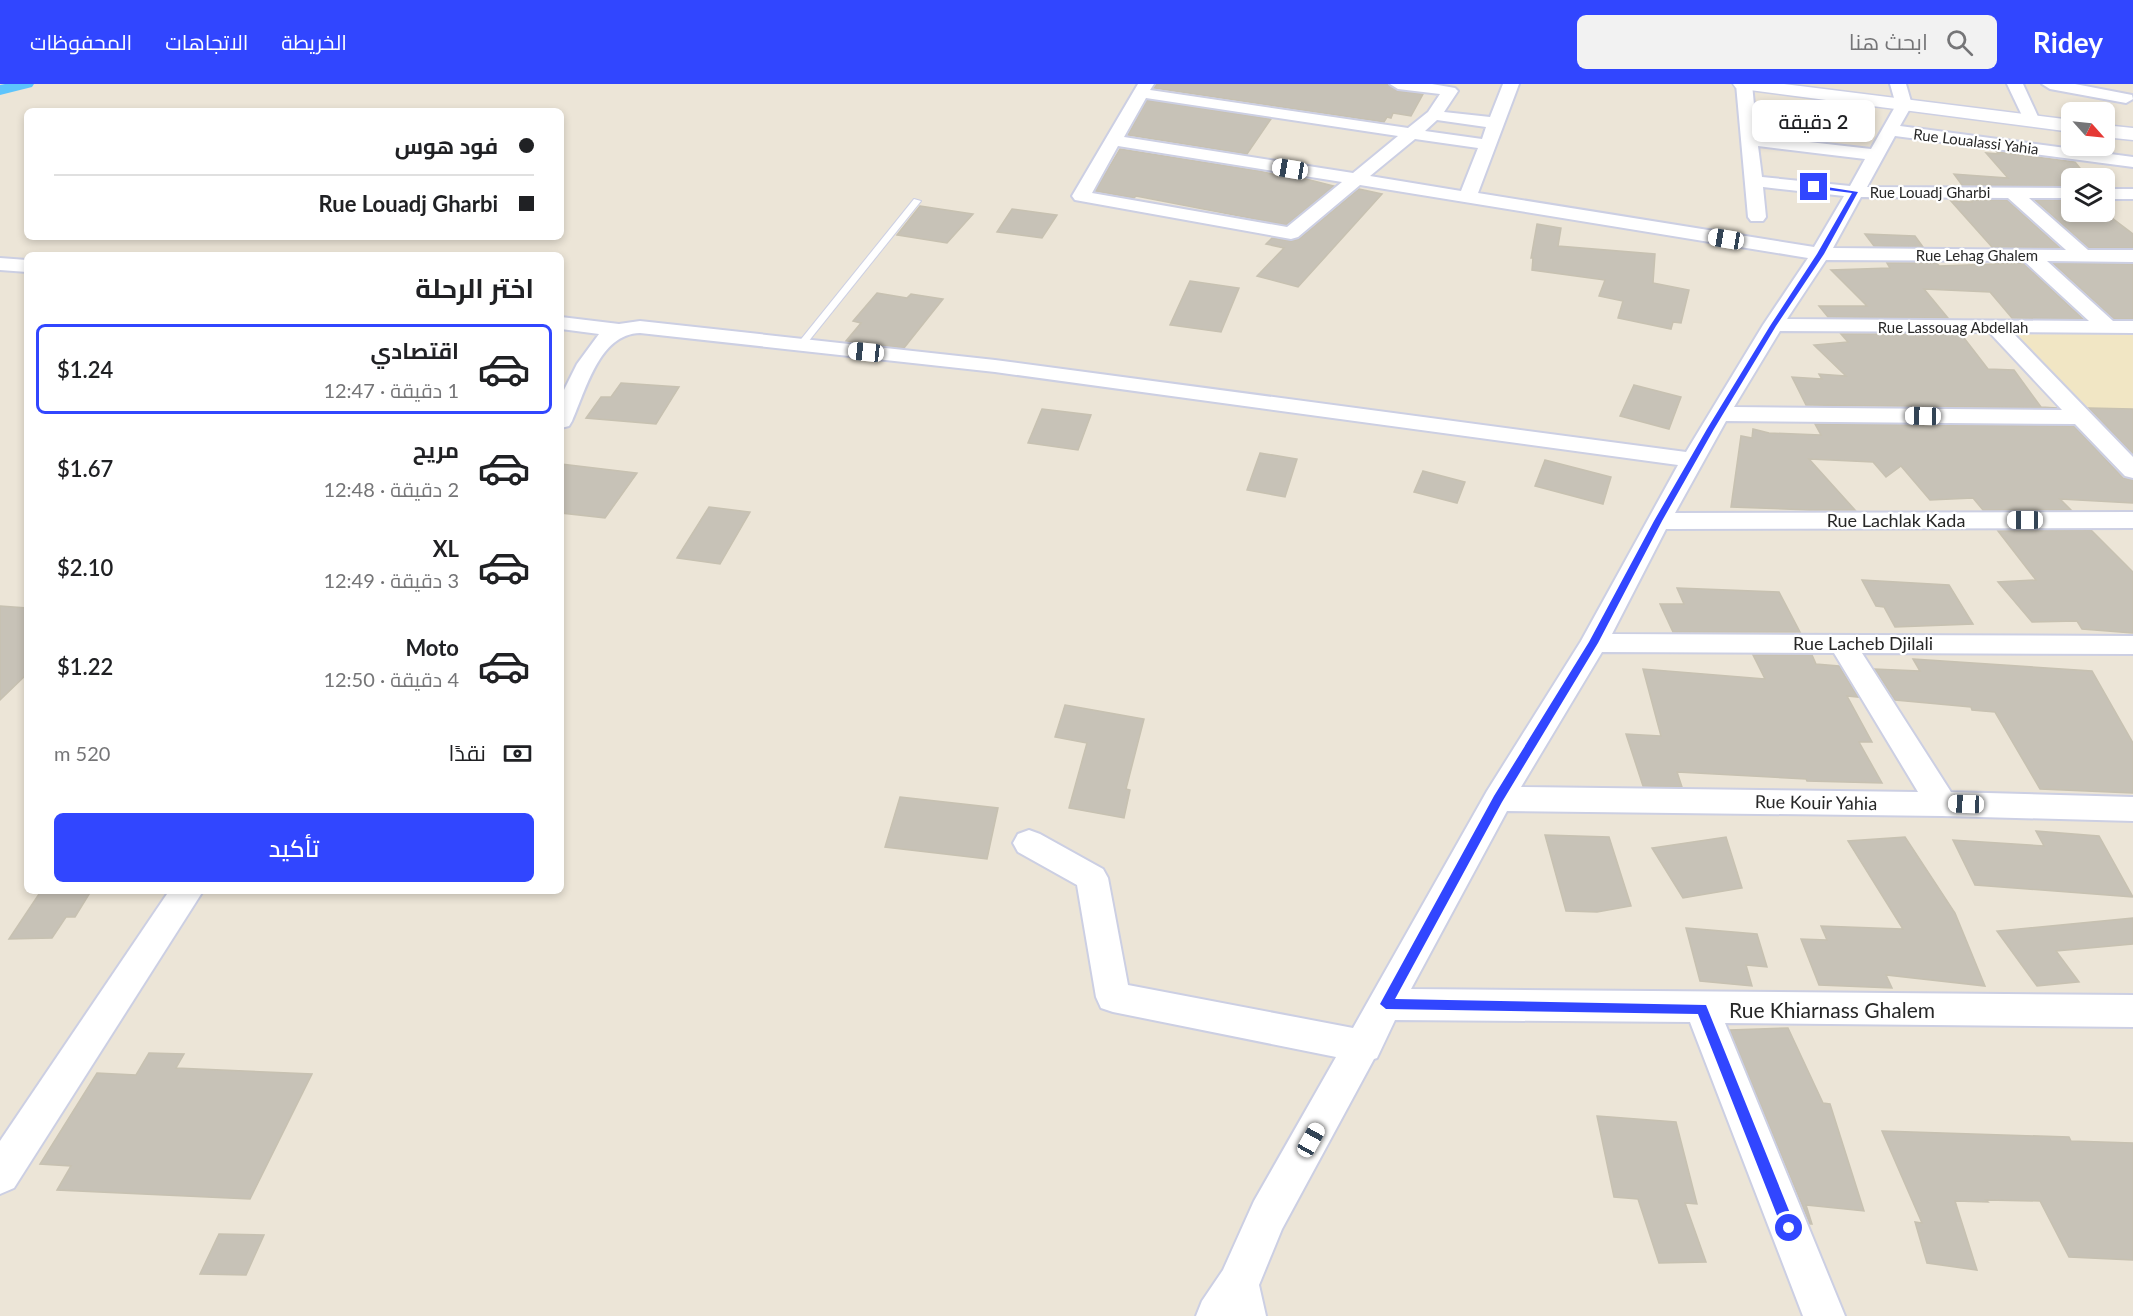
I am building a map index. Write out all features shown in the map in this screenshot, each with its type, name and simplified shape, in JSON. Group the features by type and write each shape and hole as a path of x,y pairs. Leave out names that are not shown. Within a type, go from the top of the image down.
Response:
{"main road":[{"path":"1743,84 1901,94 2032,121 2061,125"},
{"path":"2115,132 2133,134"}],"street":[{"path":"1398,84 1450,91 1434,116 1412,133 1291,233 1081,196 1144,88 1412,133 1488,145"},
{"path":"1467,198 1511,84"},
{"path":"1743,84 1757,217"},
{"path":"2015,84 2032,121"},
{"path":"2050,84 2131,92"},
{"path":"1233,1306 1268,1215 1364,1046 1498,799 1594,643 1658,521 1719,414 1820,254 1876,155 1890,130 1901,94"},
{"path":"1434,116 1496,123"},
{"name":"Rue Loualassi Yahia","path":"1890,130 2133,162"},
{"name":"Rue Lehag Ghalem","path":"1113,140 1820,254 2133,256"},
{"path":"1749,140 1876,155"},
{"name":"Rue Louadj Gharbi","path":"1753,181 1855,192 2061,193"},
{"path":"2013,193 2084,256"},
{"path":"2115,194 2133,194"},
{"path":"2030,256 2108,327"},
{"path":"0,264 24,266"},
{"path":"564,323 618,330"},
{"name":"Rue Lassouag Abdellah","path":"1773,326 2133,327"},
{"path":"564,415 598,347 618,330 629,327 1007,368 1693,460"},
{"path":"1996,328 2133,471"},
{"path":"1719,414 2082,417"},
{"name":"Rue Lachlak Kada","path":"1658,521 2128,526"},
{"name":"Rue Lacheb Djilali","path":"1594,643 2133,645"},
{"path":"1841,643 1942,804"},
{"name":"Rue Kouir Yahia","path":"1498,799 1942,804 2133,809"},
{"path":"1029,843 1092,878 1113,997 1364,1046"},
{"path":"0,1175 185,894"},
{"name":"Rue Khiarnass Ghalem","path":"1386,1004 1702,1009 2133,1011"},
{"path":"1702,1009 1824,1316"}],"lane":[{"path":"801,345 916,201"}],"shaded area":[{"path":"2133,333 2133,457 2015,335"}],"building":[{"path":"1157,84 1388,84 1398,91 1423,94 1411,116 1393,113 1391,118 1387,117 1384,122 1154,88"},
{"path":"1147,100 1271,119 1247,154 1128,135"},
{"path":"1120,149 1284,177 1287,175 1334,186 1286,225 1136,196 1134,198 1095,191"},
{"path":"1997,152 2075,162 2080,168 2061,168 2061,186 1962,185 1954,174 2008,178 1986,153 1999,154"},
{"path":"1359,189 1382,194 1298,287 1257,276 1284,248 1266,244 1272,238 1291,241 1299,239"},
{"path":"1971,200 2007,200 2060,248 1992,247 1951,201 1972,202"},
{"path":"2035,200 2061,200 2061,222 2115,220 2133,234 2133,248 2089,248"},
{"path":"920,206 973,214 947,243 897,235"},
{"path":"1012,209 1057,215 1042,238 997,232"},
{"path":"1537,224 1561,228 1558,246 1655,254 1653,283 1689,290 1681,323 1673,322 1671,329 1618,318 1623,301 1599,296 1605,280 1532,270 1533,258 1531,258"},
{"path":"1865,234 1915,236 1923,247 1874,246"},
{"path":"1887,263 1937,263 1939,266 2023,263 2083,319 2012,318 1990,292 1924,289 1948,318 1828,317 1819,306 1867,306 1831,270 1890,268"},
{"path":"2053,263 2133,264 2133,319 2114,319"},
{"path":"1190,281 1239,288 1221,332 1170,325"},
{"path":"877,293 907,298 911,294 943,299 904,348 846,341 861,323 853,321"},
{"path":"1841,334 1961,334 1988,369 2014,370 2041,407 2057,408 1806,405 1792,377 1822,379 1819,374 1846,376 1814,345 1848,342"},
{"path":"621,383 679,387 656,424 586,418 601,397 611,397"},
{"path":"1634,385 1681,397 1669,429 1620,416"},
{"path":"2089,408 2133,409 2133,454"},
{"path":"1042,409 1091,415 1078,450 1028,443"},
{"path":"1815,424 2074,426 2123,478 2133,480 2133,503 2060,499 2071,510 1983,510 1973,498 1930,500 1901,466 1886,477 1873,462 1809,459 1855,510 1731,507 1741,436 1752,438 1753,429 1769,433 1821,435"},
{"path":"1260,453 1297,459 1285,497 1247,490"},
{"path":"1545,460 1611,477 1603,504 1535,486"},
{"path":"564,464 637,473 605,518 564,513"},
{"path":"1423,471 1465,482 1457,503 1414,492"},
{"path":"709,507 750,512 720,564 677,558"},
{"path":"2091,530 2133,572 2133,633 2082,629 2077,621 2032,622 1998,582 2036,580 1998,531"},
{"path":"1862,580 1949,585 1973,624 1895,627 1884,607 1876,606"},
{"path":"1677,588 1779,592 1800,632 1673,632 1660,604 1684,604"},
{"path":"0,606 24,608 24,677 0,700"},
{"path":"1753,655 1812,655 1816,664 1839,666 1858,697 1847,696 1872,742 1859,742 1882,783 1807,781 1806,779 1677,772 1682,787 1643,786 1626,734 1661,736 1643,669 1765,679"},
{"path":"1913,659 2092,671 2133,743 2133,793 2040,789 1995,712 1972,710 1971,707 1895,700 1875,669 1920,671"},
{"path":"1065,705 1144,719 1126,789 1130,790 1124,818 1069,808 1087,743 1055,737"},
{"path":"900,797 998,808 987,859 885,847"},
{"path":"2036,831 2099,836 2133,897 1975,885 1953,840 2044,846"},
{"path":"1545,835 1609,837 1631,906 1597,912 1566,911"},
{"path":"1726,837 1742,888 1683,898 1652,848"},
{"path":"1905,837 1955,913 1985,986 1886,975 1892,988 1819,985 1801,939 1827,940 1821,926 1903,929 1848,841"},
{"path":"39,894 89,894 75,917 66,917 52,938 9,939"},
{"path":"2133,918 2133,944 2056,951 2079,982 2037,986 1997,931"},
{"path":"1686,928 1757,934 1767,967 1746,965 1752,986 1700,981"},
{"path":"1788,1028 1823,1103 1830,1104 1864,1211 1806,1205 1812,1224 1810,1224 1730,1030"},
{"path":"149,1053 184,1054 176,1068 312,1074 250,1199 57,1190 71,1166 40,1164 97,1073 136,1075"},
{"path":"1597,1116 1676,1122 1697,1204 1685,1203 1706,1262 1659,1263 1638,1199 1614,1197"},
{"path":"1882,1131 2069,1137 2071,1141 2133,1143 2133,1260 2069,1257 2040,1201 1986,1200 1988,1202 1955,1201 1977,1270 1927,1263 1915,1222 1922,1223"},
{"path":"219,1234 264,1235 246,1275 200,1274"}],"waterway":[{"path":"0,90 26,84"}],"route":[{"path":"1789,1228 1702,1009 1386,1004 1498,799 1594,643 1658,521 1711,429 1773,326 1820,254 1855,192 1814,187"}]}
